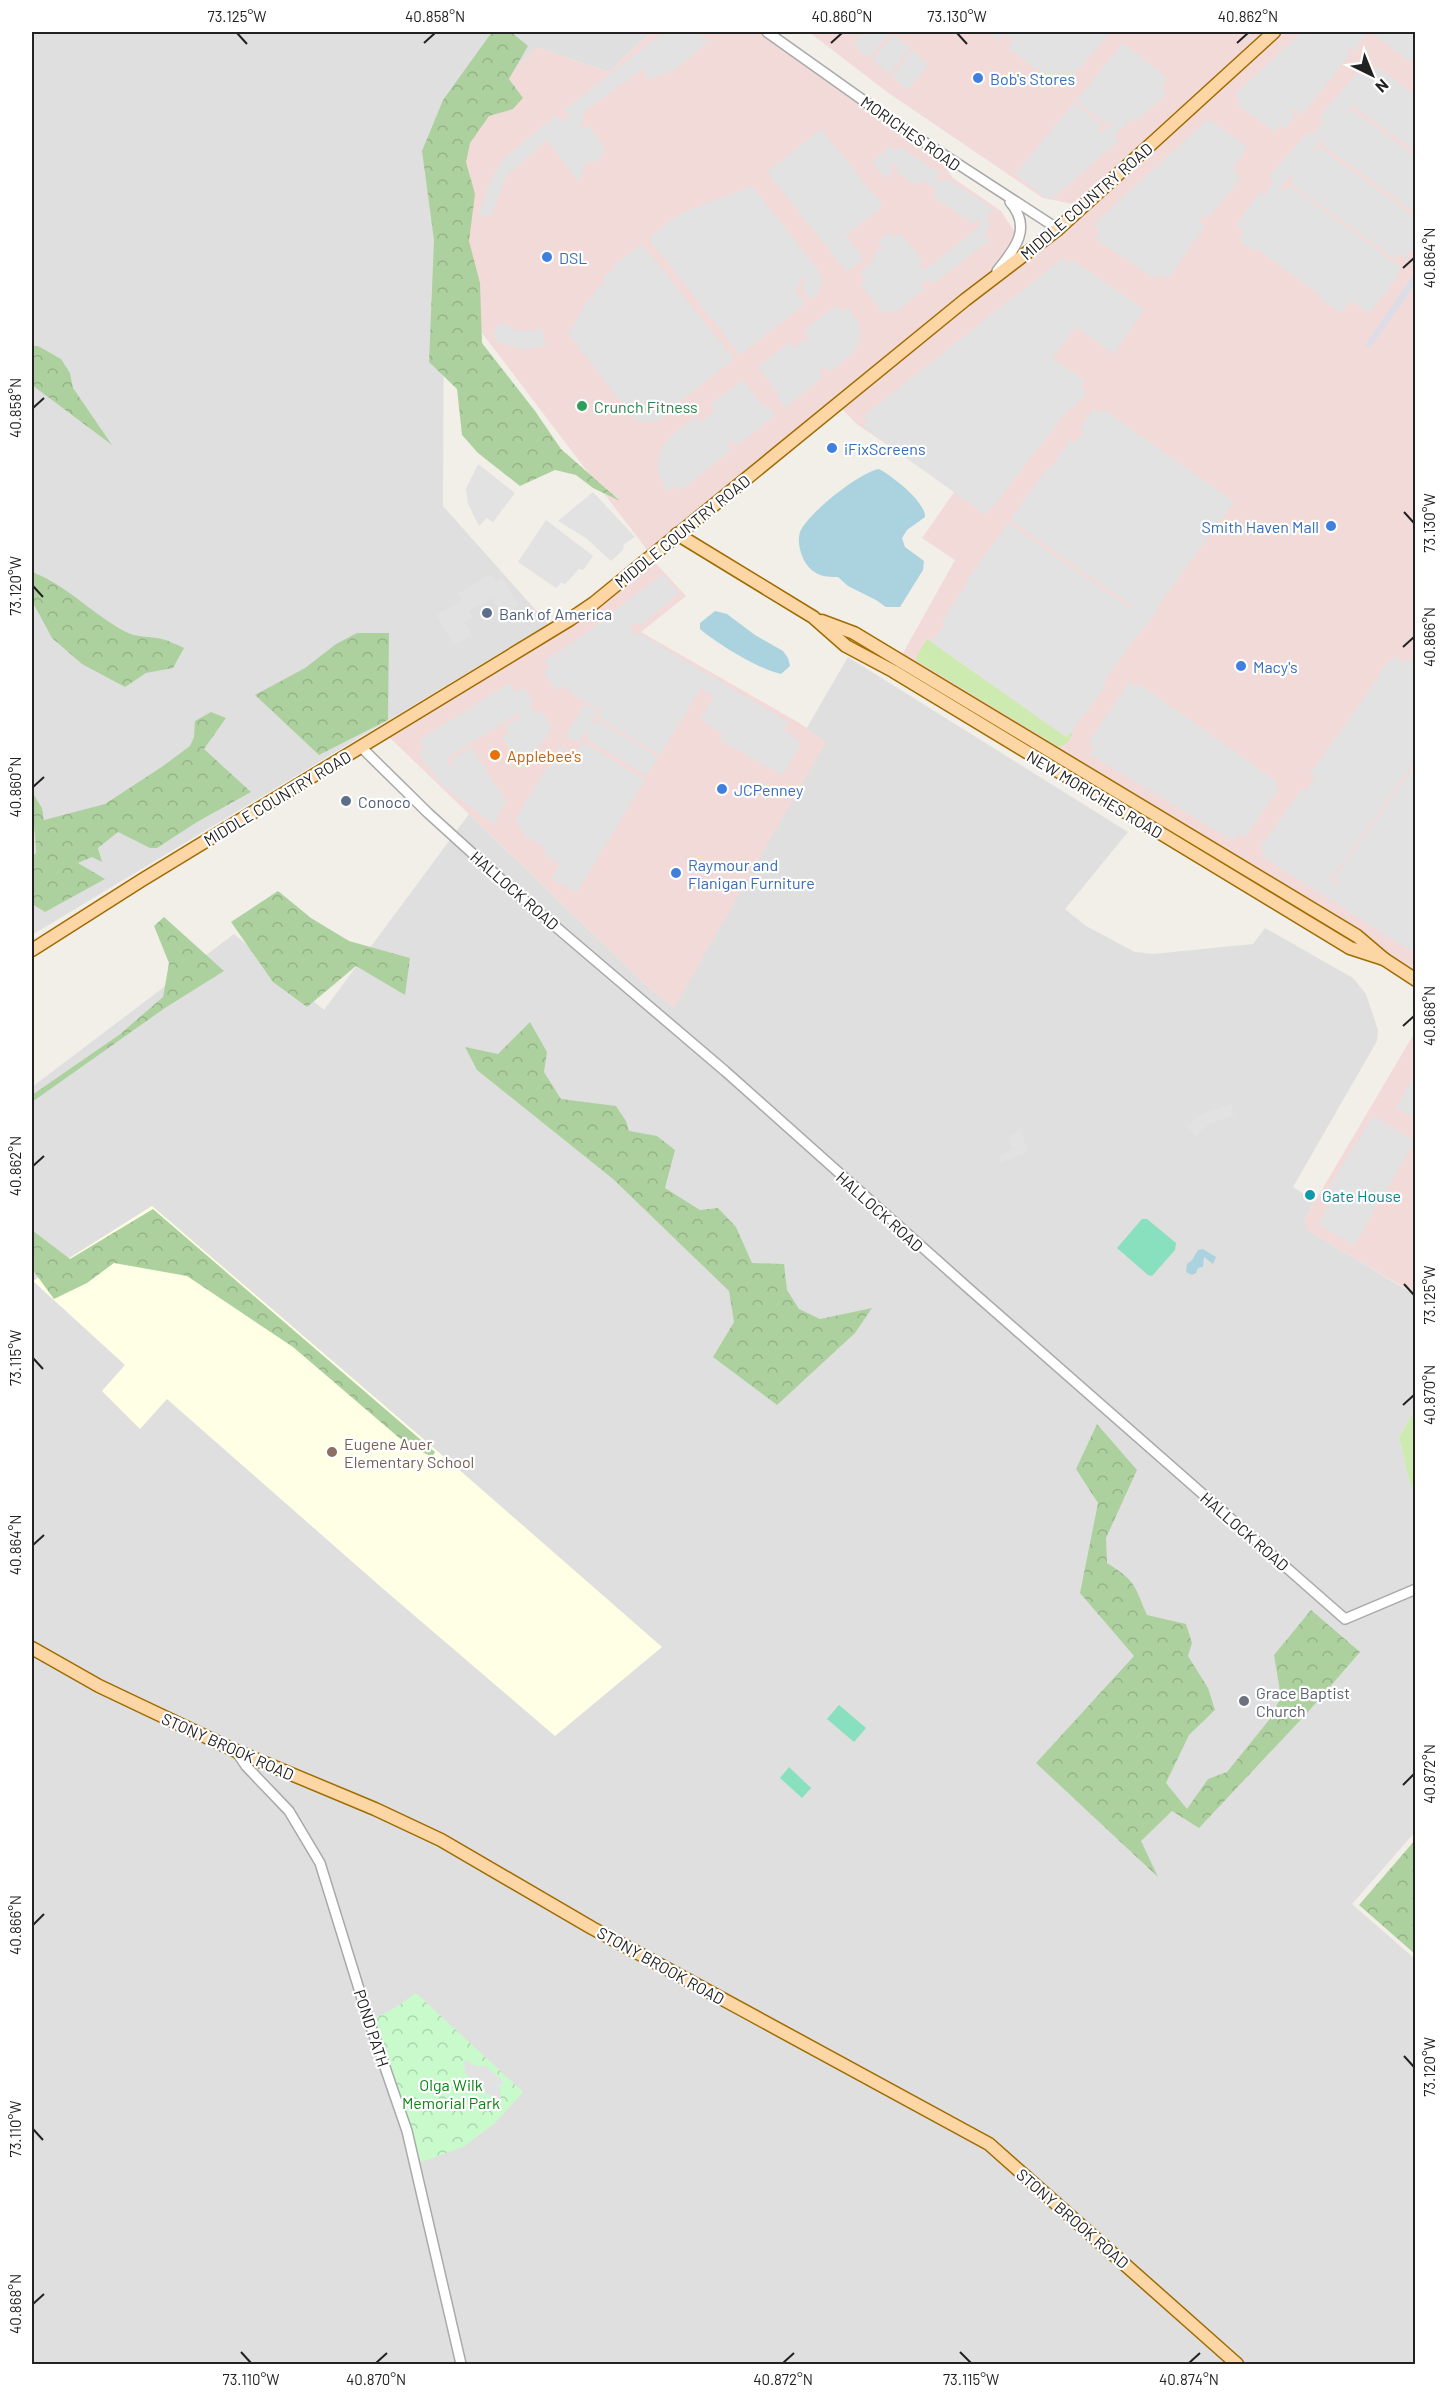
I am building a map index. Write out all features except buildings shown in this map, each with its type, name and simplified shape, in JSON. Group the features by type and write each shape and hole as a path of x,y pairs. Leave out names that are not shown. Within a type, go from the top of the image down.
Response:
{"main road":[{"name":"MIDDLE COUNTRY ROAD","path":"32,951 142,880 569,620 615,586 987,284 1058,230 1274,32"},
{"name":"NEW MORICHES ROAD","path":"677,534 813,617 854,633 973,704 1357,936 1384,959 1416,980"},
{"name":"STONY BROOK ROAD","path":"32,1648 99,1686 236,1752 375,1809 441,1840 592,1928 989,2144 1237,2364"}],"street":[{"name":"MORICHES ROAD","path":"767,32 898,125 1058,230"},
{"path":"987,284 1016,247 1020,236 1020,227 1014,207 1004,196"},
{"name":"HALLOCK ROAD","path":"362,748 428,813 506,884 724,1071 992,1310 1345,1619 1416,1589"},
{"name":"POND PATH","path":"236,1752 246,1766 289,1811 320,1863 368,2018 408,2131 461,2364"}],"shaded area":[{"path":"32,32 651,32 609,72 536,47 444,229 443,506 548,624 32,935"},
{"name":"Smith Haven Mall","path":"651,32 767,32 930,148 953,178 1001,211 1016,234 1021,257 1083,206 1043,198 887,92 809,32 1415,32 1415,982 893,671 955,560 922,538 955,491 858,425 837,404 650,557 644,546 444,283 451,146 502,81 536,47 609,72"},
{"path":"664,32 698,32 708,42 673,71 647,80 644,68 582,113 584,117 580,126 582,128 588,125 606,150 603,156 595,163 592,160 581,169 584,174 577,180 547,140 507,175 491,216 479,215 488,185 503,159 555,116 561,122 569,115 564,110"},
{"path":"864,32 890,33 869,58 853,45"},
{"path":"989,32 1110,33 1067,83 1061,79 1056,84 1008,48 1014,41 1004,34 999,40"},
{"path":"1302,32 1367,32 1354,52 1348,48 1346,50 1350,54 1302,115 1293,109 1290,111 1295,115 1285,129 1279,125 1275,132 1236,104 1240,99 1235,94"},
{"path":"1371,32 1415,32 1415,57 1410,62"},
{"path":"893,35 910,48 889,74 872,60"},
{"path":"1123,43 1167,78 1162,89 1167,94 1135,122 1131,119 1114,136 1119,141 1052,199 1044,197 1015,174 1074,103 1102,125 1098,130 1102,132 1113,122 1106,124 1076,101"},
{"path":"912,50 929,64 908,90 891,76"},
{"path":"1363,66 1369,71 1376,66 1415,95 1415,151 1354,107 1355,102 1346,114 1348,115 1352,110 1415,156 1415,213 1322,144 1325,139 1322,139 1313,151 1316,152 1320,147 1415,217 1415,245 1405,259 1398,254 1395,259 1291,184 1293,177 1291,176 1281,187 1284,191 1290,186 1401,267 1393,283 1369,313 1351,301 1341,313 1256,248 1253,251 1239,240 1244,231 1236,225 1260,192 1265,195 1273,182 1269,176 1308,132 1313,134 1323,122 1319,117"},
{"path":"1208,119 1247,147 1234,167 1240,180 1212,213 1199,221 1205,226 1168,279 1158,275 1155,279 1096,239 1099,234 1094,224"},
{"path":"821,129 883,206 846,236 864,259 847,272 767,172"},
{"path":"891,146 895,151 900,147 940,173 936,180 941,183 946,178 993,209 988,216 989,226 984,235 990,240 933,284 928,279 920,284 924,290 894,314 889,308 883,313 860,284 866,279 860,272 872,262 876,256 875,252 883,247 878,241 890,232 894,238 900,233 923,261 919,269 926,269 978,228 981,222 978,219 974,224 933,197 937,190 922,180 915,185 895,171 898,167 893,162 890,166 893,172 885,178 872,161"},
{"path":"752,186 819,271 822,282 817,294 810,300 802,287 806,280 804,277 800,280 801,284 795,289 805,304 740,355 649,239 668,222 687,211"},
{"path":"642,244 734,359 667,412 657,398 650,403 647,400 643,403 650,407 657,404 664,417 642,423 632,417 568,333 580,316 579,313 585,308 583,305 605,282 603,277 614,269 613,266"},
{"path":"1063,258 1068,264 1072,260 1144,309 1114,354 1076,327 1052,358 1084,380 1081,386 1087,392 1074,407 1069,409 986,515 863,427 867,421 863,416"},
{"path":"1415,272 1415,284 1370,348 1365,345"},
{"path":"836,305 842,311 848,308 860,325 859,344 854,352 830,372 824,367 819,371 822,378 785,408 777,392 758,367 790,342 795,348 809,337 804,330"},
{"path":"501,322 516,331 534,331 541,328 546,346 523,350 498,342 492,335"},
{"path":"743,380 762,405 771,409 775,415 737,446 732,441 728,444 731,450 680,491 674,486 667,492 658,473 658,458 662,447 673,434 695,417 701,422 714,412 709,405"},
{"path":"1093,409 1099,413 1103,409 1234,502 1158,606 1155,615 1131,643 1105,681 1105,687 1067,737 931,642 945,624 942,620 969,581 967,580 1008,523 1131,609 1133,607 1010,520 1070,440 1075,443 1084,432 1080,428"},
{"path":"478,464 515,493 493,522 487,518 479,526 468,504 466,489"},
{"path":"593,492 635,537 624,544 623,550 611,561 586,538 558,521"},
{"path":"546,520 593,556 583,570 579,569 565,584 561,583 556,588 518,562"},
{"path":"650,557 686,596 641,632 801,724 826,742 674,1008 653,992 385,733 512,654"},
{"path":"491,574 496,582 502,578 519,605 502,614 492,598 469,611 472,617 464,622 472,635 454,645 436,615 462,601 458,593"},
{"path":"663,574 679,593 640,626 632,623 632,634 642,635 788,722 784,729 801,744 782,775 719,740 722,734 700,719 714,697 701,688 660,755 598,717 601,709 573,696 564,685 557,690 543,672 549,667 545,660 575,641"},
{"path":"1395,656 1403,663 1408,657 1415,663 1415,761 1332,878 1329,875 1327,877 1339,885 1340,883 1334,879 1415,765 1415,954 1261,856 1264,851 1260,847 1302,789 1306,791 1315,778 1310,774 1385,665"},
{"path":"848,657 1128,832 1065,909 1086,926 1135,952 1153,954 1253,944 1265,928 1353,978 1366,994 1378,1030 1377,1041 1293,1187 1315,1201 1304,1220 1309,1231 1415,1295 1415,1410 1399,1437 1410,1484 1416,1488 1415,1832 1352,1904 1415,1959 1415,2364 32,2364 32,1087 234,934 324,1010 469,814 653,992"},
{"path":"1129,682 1136,687 1139,684 1275,780 1278,790 1245,837 1238,834 1233,841 1089,754 1094,746 1088,743"},
{"path":"510,683 515,692 523,688 534,702 530,706 537,714 542,712 553,728 548,731 547,737 537,748 538,751 528,765 522,769 502,737 509,733 505,726 521,717 518,714 446,759 452,769 454,766 450,761 471,747 508,804 503,806 494,825 441,784 418,754 424,749 419,740"},
{"path":"585,704 598,710 591,724 593,725 597,720 658,757 647,776 588,740 589,732 586,732 579,743 565,736"},
{"path":"583,742 645,780 577,892 551,879 560,864 543,854 546,848 526,837 515,820 560,746 575,755"},
{"path":"1415,1032 1415,1294 1308,1231 1304,1220"},
{"path":"1415,1075 1415,1119 1396,1108"},
{"path":"1232,1104 1233,1116 1209,1124 1196,1137 1186,1127 1200,1114"},
{"path":"1373,1116 1415,1141 1354,1246 1318,1224 1334,1198 1325,1194"},
{"path":"1021,1129 1027,1152 1000,1163 999,1156 1012,1149 1008,1137"},
{"name":"Eugene Auer Elementary School","path":"152,1206 662,1647 555,1736 167,1399 140,1429 102,1391 125,1365 33,1281"},
{"path":"466,2060 475,2066 486,2066 503,2081 502,2085 496,2085 500,2087 501,2103 497,2103 465,2073"}],"green space":[{"path":"492,32 511,32 528,46 509,79 523,98 513,109 489,116 470,143 466,162 475,194 469,241 480,283 482,343 535,411 561,449 620,501 593,488 576,475 555,470 520,486 478,453 462,435 457,389 429,362 434,240 422,151 443,100"},
{"path":"32,346 38,346 61,359 70,373 73,388 112,445 32,385"},
{"path":"32,572 57,584 126,632 162,639 184,648 173,668 146,673 125,687 82,664 52,638 32,601"},
{"path":"357,633 389,633 388,720 319,755 255,695 305,668 336,644"},
{"path":"927,639 1066,737 1072,732 1067,743 1059,747 917,661 916,657"},
{"path":"211,712 226,718 204,749 251,792 197,822 157,848 150,848 118,832 98,848 102,862 92,857 78,863 105,879 45,912 32,904 32,857 36,853 32,792 42,808 44,820 105,804 190,746 194,737 195,721"},
{"path":"278,891 311,918 349,941 410,958 405,995 356,966 307,1007 273,982 231,922"},
{"path":"164,917 224,971 165,1008 32,1102 32,1095 119,1035 163,997 169,963 154,926"},
{"path":"530,1022 547,1052 544,1072 561,1099 616,1106 626,1121 629,1131 657,1136 675,1150 665,1188 700,1210 718,1208 736,1227 752,1263 784,1264 787,1290 799,1309 820,1319 872,1308 855,1333 777,1405 713,1357 734,1322 729,1291 613,1179 477,1070 465,1047 498,1054"},
{"path":"153,1209 435,1452 432,1457 404,1442 293,1347 187,1276 114,1263 87,1283 54,1299 32,1269 32,1230 70,1259"},
{"path":"1142,1219 1147,1219 1176,1243 1175,1250 1152,1276 1117,1248"},
{"path":"1415,1410 1415,1488 1410,1484 1399,1437"},
{"path":"1097,1424 1137,1470 1106,1538 1107,1563 1124,1574 1133,1584 1147,1615 1186,1624 1192,1643 1188,1656 1208,1688 1215,1710 1189,1735 1166,1783 1187,1809 1208,1779 1227,1772 1269,1720 1281,1697 1274,1655 1311,1610 1360,1652 1308,1712 1199,1828 1172,1811 1141,1841 1158,1877 1036,1763 1134,1656 1080,1593 1098,1503 1076,1469"},
{"path":"839,1705 866,1728 854,1742 827,1719"},
{"path":"789,1767 811,1788 802,1798 780,1778"},
{"path":"1415,1840 1415,1954 1359,1905"},
{"name":"Olga Wilk Memorial Park","path":"416,1993 523,2092 495,2123 463,2147 421,2162 375,2018"}],"water":[{"path":"879,469 900,483 914,497 924,511 925,517 907,530 902,538 905,547 924,561 923,570 900,607 886,607 848,586 838,577 816,573 807,565 800,549 800,532 813,515 835,494 860,477"},
{"path":"715,611 727,614 755,635 783,651 790,666 781,674 771,671 728,649 708,635 700,629 700,623"},
{"path":"1203,1249 1216,1257 1213,1264 1204,1257 1203,1267 1198,1268 1196,1273 1192,1275 1186,1272 1187,1264 1198,1250"}],"place":[{"name":"Bob's Stores","path":"978,78"},
{"name":"DSL","path":"547,257"},
{"name":"Crunch Fitness","path":"582,406"},
{"name":"iFixScreens","path":"832,448"},
{"name":"Smith Haven Mall","path":"1331,526"},
{"name":"Bank of America","path":"487,613"},
{"name":"Macy's","path":"1241,666"},
{"name":"Applebee's","path":"495,755"},
{"name":"JCPenney","path":"722,789"},
{"name":"Conoco","path":"346,801"},
{"name":"Raymour and Flanigan Furniture","path":"676,873"},
{"name":"Gate House","path":"1310,1195"},
{"name":"Eugene Auer Elementary School","path":"332,1452"},
{"name":"Grace Baptist Church","path":"1244,1701"}]}
